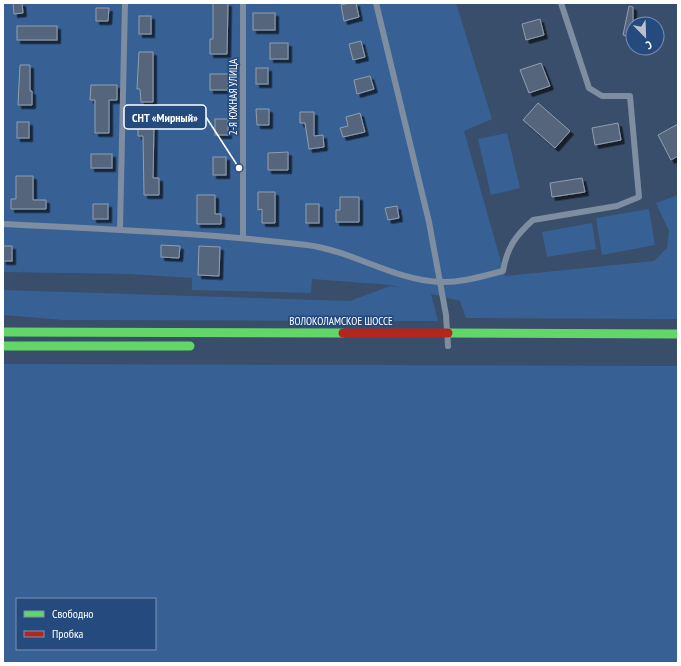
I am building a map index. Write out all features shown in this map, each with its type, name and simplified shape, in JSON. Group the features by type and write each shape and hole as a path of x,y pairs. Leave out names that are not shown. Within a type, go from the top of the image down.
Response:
{"main road":[{"name":"ВОЛОКОЛАМСКОЕ ШОССЕ","path":"3,332 678,334"},
{"path":"3,346 200,346"}],"lane":[{"path":"120,229 125,3"},
{"name":"2-Я ЮЖНАЯ УЛИЦА","path":"243,3 243,238"},
{"path":"376,3 408,127 429,222 448,333 448,346"},
{"path":"3,224 120,229 243,238 309,246 341,253 393,273 440,282 456,282 503,271 506,253 522,229 533,220 617,206 639,197 630,96 602,96 589,88 561,3"}],"shaded area":[{"path":"3,3 456,3 492,119 464,131 505,276 654,261 667,248 669,231 656,203 678,195 678,319 466,318 460,301 431,294 438,321 64,320 3,315 3,290 350,301 390,286 402,288 391,285 312,279 311,293 192,290 192,278 129,274 3,272"},
{"path":"507,133 520,188 491,195 478,139"},
{"path":"649,209 655,245 602,255 596,218"},
{"path":"592,223 596,249 547,257 542,232"},
{"path":"3,364 678,366 678,663 3,663"}],"building":[{"path":"13,3 22,3 23,13 14,14"},
{"path":"213,3 228,3 227,54 210,54 210,39 213,39"},
{"path":"356,3 359,17 344,21 341,5"},
{"path":"629,6 633,7 633,16 627,16"},
{"path":"96,8 109,8 108,21 96,21"},
{"path":"253,13 275,13 275,30 253,30"},
{"path":"139,16 151,16 151,34 139,34"},
{"path":"540,19 544,35 526,40 522,24"},
{"path":"625,25 625,36 623,35"},
{"path":"17,26 57,26 57,40 17,40"},
{"path":"361,41 365,57 353,60 349,44"},
{"path":"270,43 288,43 288,59 270,59"},
{"path":"139,52 153,52 153,102 141,102 140,89 137,89"},
{"path":"541,63 550,86 529,93 520,70"},
{"path":"20,65 30,65 30,91 32,91 32,105 18,105"},
{"path":"256,68 268,68 268,84 256,84"},
{"path":"210,74 228,74 228,90 210,90"},
{"path":"370,76 374,89 357,94 354,80"},
{"path":"91,85 117,85 117,100 109,100 109,133 95,133 95,100 90,100"},
{"path":"538,103 570,131 555,148 523,120"},
{"path":"256,109 269,109 269,125 257,125"},
{"path":"300,112 314,112 314,136 323,135 324,147 309,149 305,123 300,123"},
{"path":"360,113 365,132 343,137 340,128 348,126 346,117"},
{"path":"215,119 228,119 228,135 215,135"},
{"path":"17,122 29,122 29,138 17,138"},
{"path":"618,123 621,140 595,145 592,128"},
{"path":"138,124 154,124 153,178 159,178 159,195 144,195 143,136 138,136"},
{"path":"678,124 678,156 671,160 658,135"},
{"path":"288,152 288,170 268,170 268,153"},
{"path":"91,154 112,154 112,168 91,168"},
{"path":"213,157 226,157 226,175 213,175"},
{"path":"16,176 33,176 33,200 46,200 46,209 11,209 11,199 16,199"},
{"path":"582,178 585,192 552,197 550,183"},
{"path":"258,192 275,192 275,223 262,223 262,209 258,210"},
{"path":"197,195 215,195 215,214 221,214 221,224 197,224"},
{"path":"340,197 359,197 359,222 336,222 336,210 340,210"},
{"path":"93,204 108,204 108,219 93,219"},
{"path":"306,204 319,204 319,223 306,223"},
{"path":"397,206 399,218 388,220 385,208"},
{"path":"161,245 180,246 179,258 161,257"},
{"path":"3,246 12,246 12,261 3,261"},
{"path":"199,246 220,247 219,276 198,275"}],"traffic: fast":[{"path":"3,332 343,333"},
{"path":"448,333 678,334"},
{"path":"3,346 190,346"}],"traffic: jam":[{"path":"343,333 448,333"}],"place":[{"name":"СНТ «Мирный»","path":"239,168"}]}
